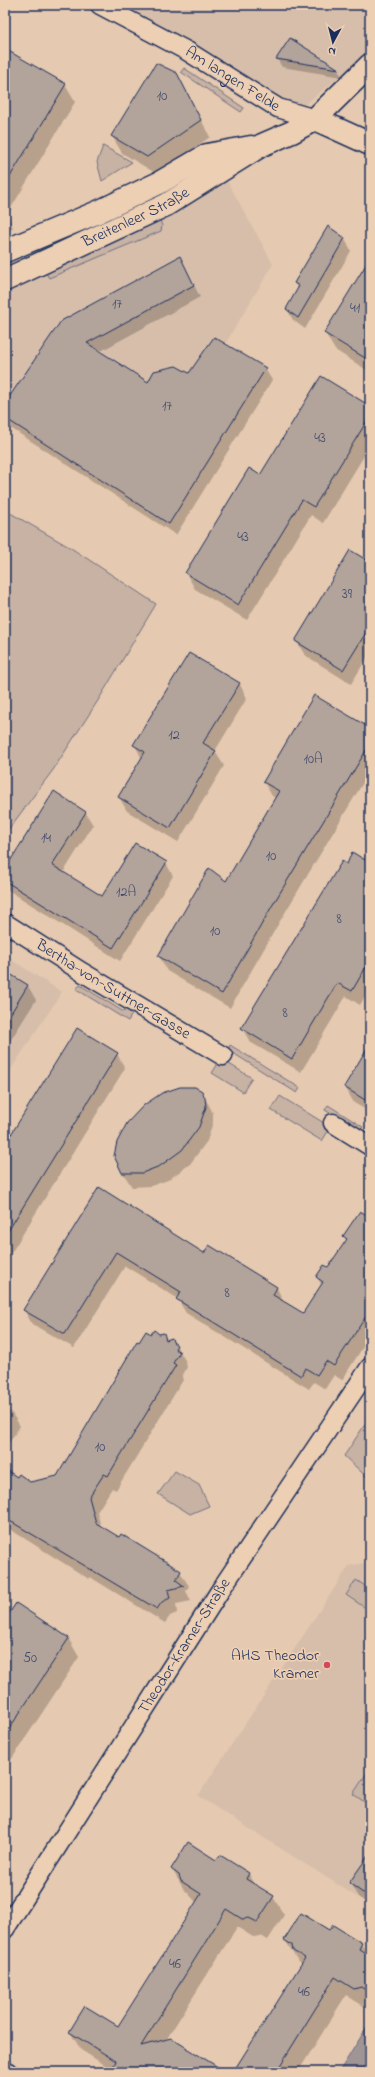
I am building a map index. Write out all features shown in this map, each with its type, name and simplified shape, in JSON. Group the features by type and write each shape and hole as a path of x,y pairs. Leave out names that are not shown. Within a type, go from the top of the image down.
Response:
{"main road":[{"name":"Breitenleer Straße","path":"5,280 166,205 262,145 292,132 315,119 370,65"},
{"name":"Am langen Felde","path":"315,119 370,144"},
{"name":"Breitenleer Straße","path":"5,251 98,212 152,186 207,155 262,145"}],"street":[{"name":"Am langen Felde","path":"100,5 187,51 278,108 315,119"},
{"name":"Bertha-von-Suttner-Gasse","path":"5,923 88,976 223,1056"},
{"path":"333,1123 370,1146"},
{"name":"Theodor-Kramer-Straße","path":"5,1929 223,1586 370,1367"}],"shaded area":[{"path":"78,5 370,5 370,53 285,120 155,38"},
{"path":"184,68 244,108 241,112 181,72"},
{"path":"103,146 132,162 102,181 97,162"},
{"path":"226,179 273,264 225,344 266,368 169,524 5,418 5,249"},
{"path":"160,220 162,226 161,231 49,278 46,273"},
{"path":"5,510 71,548 156,604 99,699 53,770 5,834"},
{"path":"5,956 62,992 5,1078"},
{"path":"80,985 124,1012 126,1009 129,1010 132,1014 128,1021 76,989"},
{"path":"230,1045 300,1088 297,1093 228,1050"},
{"path":"221,1059 252,1078 243,1092 212,1073"},
{"path":"280,1096 329,1126 330,1128 322,1141 271,1110"},
{"path":"328,1105 363,1127 359,1131 325,1110"},
{"path":"370,1417 370,1480 344,1456"},
{"path":"175,1471 199,1485 209,1506 190,1514 158,1494"},
{"name":"AHS Theodor Kramer","path":"370,1562 370,1905 198,1796 349,1566"},
{"path":"356,1580 370,1589 370,1611 346,1595"},
{"path":"370,1768 370,1806 353,1794"},
{"path":"367,2027 370,2029 370,2066 366,2072 339,2072"}],"building":[{"path":"290,38 339,69 276,59"},
{"path":"5,49 66,84 5,185"},
{"path":"156,63 177,73 201,120 147,157 111,136"},
{"path":"328,226 345,238 298,318 286,309 299,286 294,283"},
{"path":"180,256 194,285 87,343 148,382 154,371 176,366 189,373 214,337 266,368 169,524 5,418 5,403 61,321"},
{"path":"370,258 370,361 324,333"},
{"path":"321,376 370,406 370,416 314,507 302,500 238,605 185,573 249,468 260,475"},
{"path":"350,550 370,562 370,626 343,670 295,641"},
{"path":"189,653 240,683 203,743 216,751 170,828 118,797 145,752 133,745"},
{"path":"314,695 370,728 370,744 272,906 222,994 158,956 209,868 226,881 279,791 263,782"},
{"path":"54,791 86,812 52,865 102,896 135,843 167,862 113,948 5,881 5,869"},
{"path":"352,852 370,863 370,960 352,991 337,983 292,1059 241,1028 342,861 347,864"},
{"path":"5,971 28,985 5,1023"},
{"path":"77,1028 118,1053 5,1236 5,1144"},
{"path":"370,1043 370,1103 344,1087"},
{"path":"180,1087 195,1087 202,1091 205,1098 206,1107 199,1127 182,1150 160,1166 142,1173 122,1173 114,1156 117,1142 127,1123 144,1105 162,1093"},
{"path":"99,1187 204,1253 209,1245 277,1287 273,1295 303,1313 323,1282 316,1277 324,1265 328,1267 347,1239 343,1236 360,1211 370,1217 370,1310 334,1366 326,1361 317,1375 305,1368 301,1376 176,1299 181,1292 116,1252 65,1334 23,1310"},
{"path":"154,1330 159,1334 164,1333 166,1340 172,1338 173,1342 177,1345 175,1349 180,1352 173,1363 176,1365 108,1476 104,1474 89,1497 96,1523 119,1537 121,1534 181,1571 176,1580 184,1586 168,1590 170,1598 162,1602 157,1609 5,1518 5,1469 17,1477 19,1474 30,1482 57,1476 137,1341 139,1342 146,1331 151,1334"},
{"path":"16,1603 69,1638 5,1735 5,1620"},
{"path":"188,1842 216,1860 220,1855 249,1873 246,1879 274,1896 257,1922 249,1918 242,1919 226,1909 141,2046 171,2038 226,2072 121,2072 113,2067 116,2061 69,2032 85,2006 118,2026 201,1894 181,1881 179,1875 171,1869"},
{"path":"370,1853 370,1898 349,1883"},
{"path":"301,1913 329,1930 333,1925 362,1943 359,1949 370,1956 370,1993 361,1987 354,1989 335,1977 276,2072 233,2072 305,1958 293,1951 292,1945 284,1940"}],"place":[{"name":"AHS Theodor Kramer","path":"327,1665"}]}
